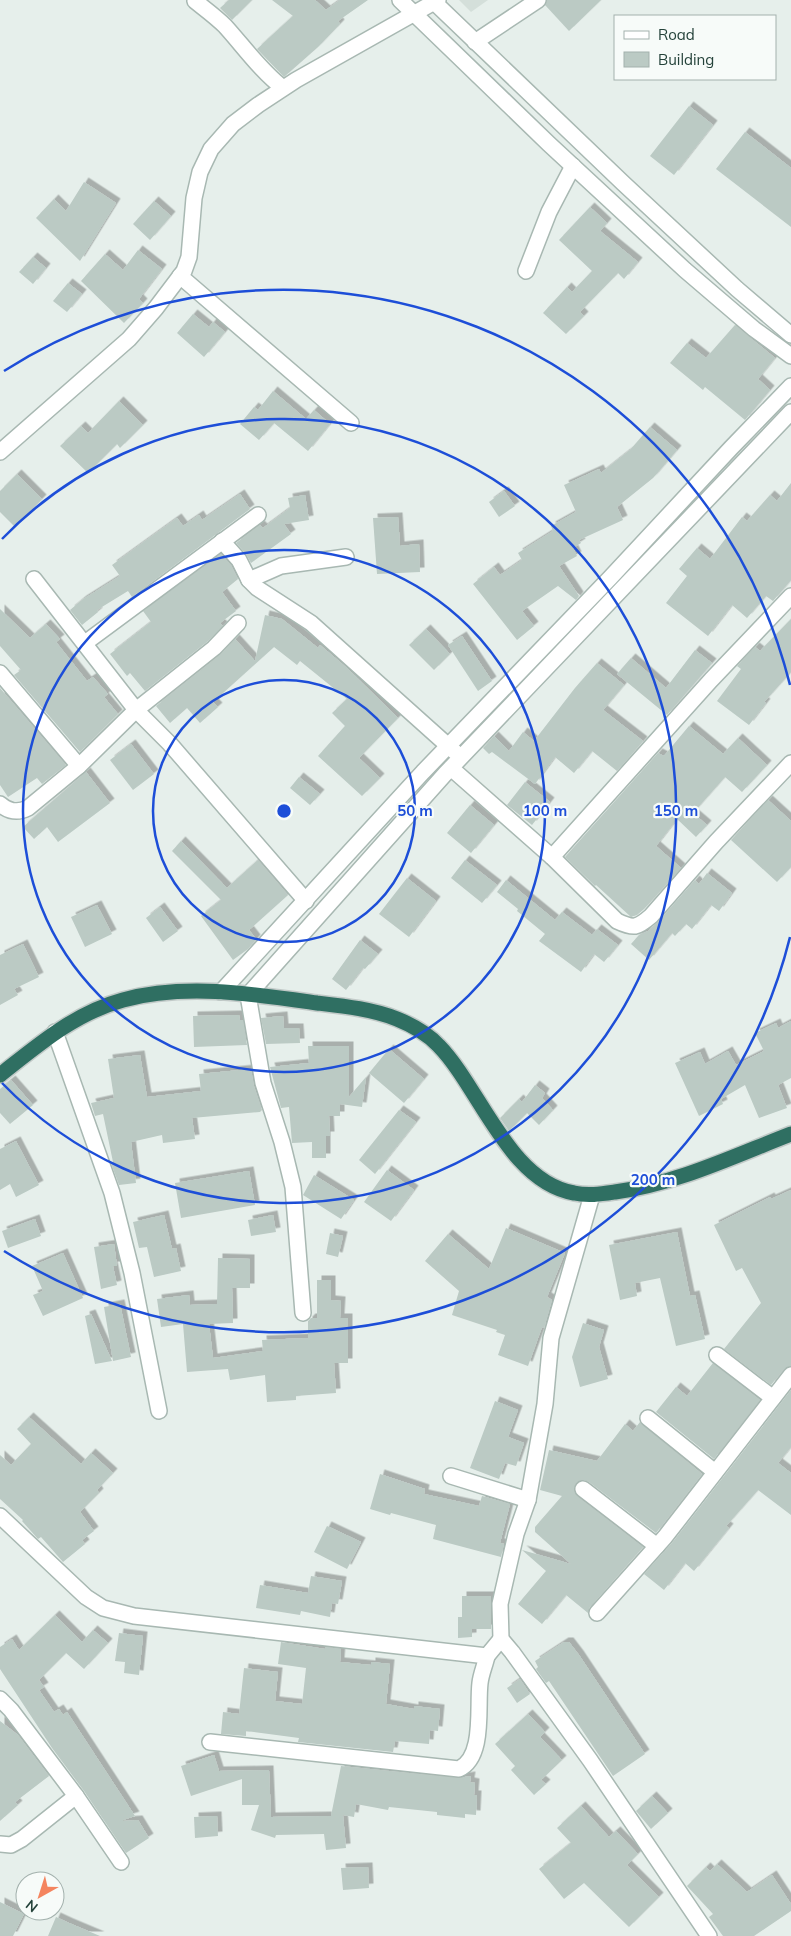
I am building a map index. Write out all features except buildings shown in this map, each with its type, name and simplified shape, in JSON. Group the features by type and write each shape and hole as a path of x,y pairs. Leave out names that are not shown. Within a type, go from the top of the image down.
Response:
{"highway":[{"path":"0,1075 55,1032 74,1020 123,1000 170,993 221,992 298,1000 364,1010 396,1019 418,1029 438,1044 457,1066 493,1125 512,1151 532,1171 558,1188 572,1193 592,1195 638,1189 666,1182 791,1134"}],"street":[{"path":"400,0 573,166 692,276 754,329 791,356"},
{"path":"475,42 538,0"},
{"path":"195,1 224,25 248,55 271,79 283,88"},
{"path":"0,452 129,339 180,276 189,257 194,198 200,172 212,149 234,124 283,88 435,1 475,42 637,197 737,289 791,335"},
{"path":"526,271 549,212 573,166"},
{"path":"180,276 351,423"},
{"path":"221,992 448,746 791,386"},
{"path":"303,1313 293,1187 282,1142 263,1083 248,995 456,763 791,412"},
{"path":"85,642 258,514"},
{"path":"222,541 239,560 249,580 257,588 311,623 448,746 456,763 617,921 630,927 640,926 651,916 716,842 791,763"},
{"path":"249,580 281,566 346,557"},
{"path":"610,578 622,589"},
{"path":"34,579 85,642 136,710 170,744 306,900"},
{"path":"552,857 711,680 791,596"},
{"path":"0,804 20,812 28,808 78,766 136,710 214,648 238,623"},
{"path":"0,672 78,766"},
{"path":"55,1032 112,1193 132,1273 159,1411"},
{"path":"592,1195 550,1338 545,1404 528,1500 516,1534 500,1604 501,1639 590,1760 709,1936"},
{"path":"717,1354 773,1398"},
{"path":"597,1614 657,1546 791,1375"},
{"path":"648,1418 715,1472"},
{"path":"451,1476 528,1500"},
{"path":"583,1489 657,1546"},
{"path":"0,1516 86,1596 102,1608 118,1613 487,1656"},
{"path":"210,1742 459,1770 470,1762 474,1755 479,1723 480,1681 487,1656 501,1639"},
{"path":"0,1700 12,1710 122,1862"},
{"path":"0,1844 11,1845 22,1839 76,1796"}],"shaded area":[{"path":"459,0 488,0 471,12"}]}
